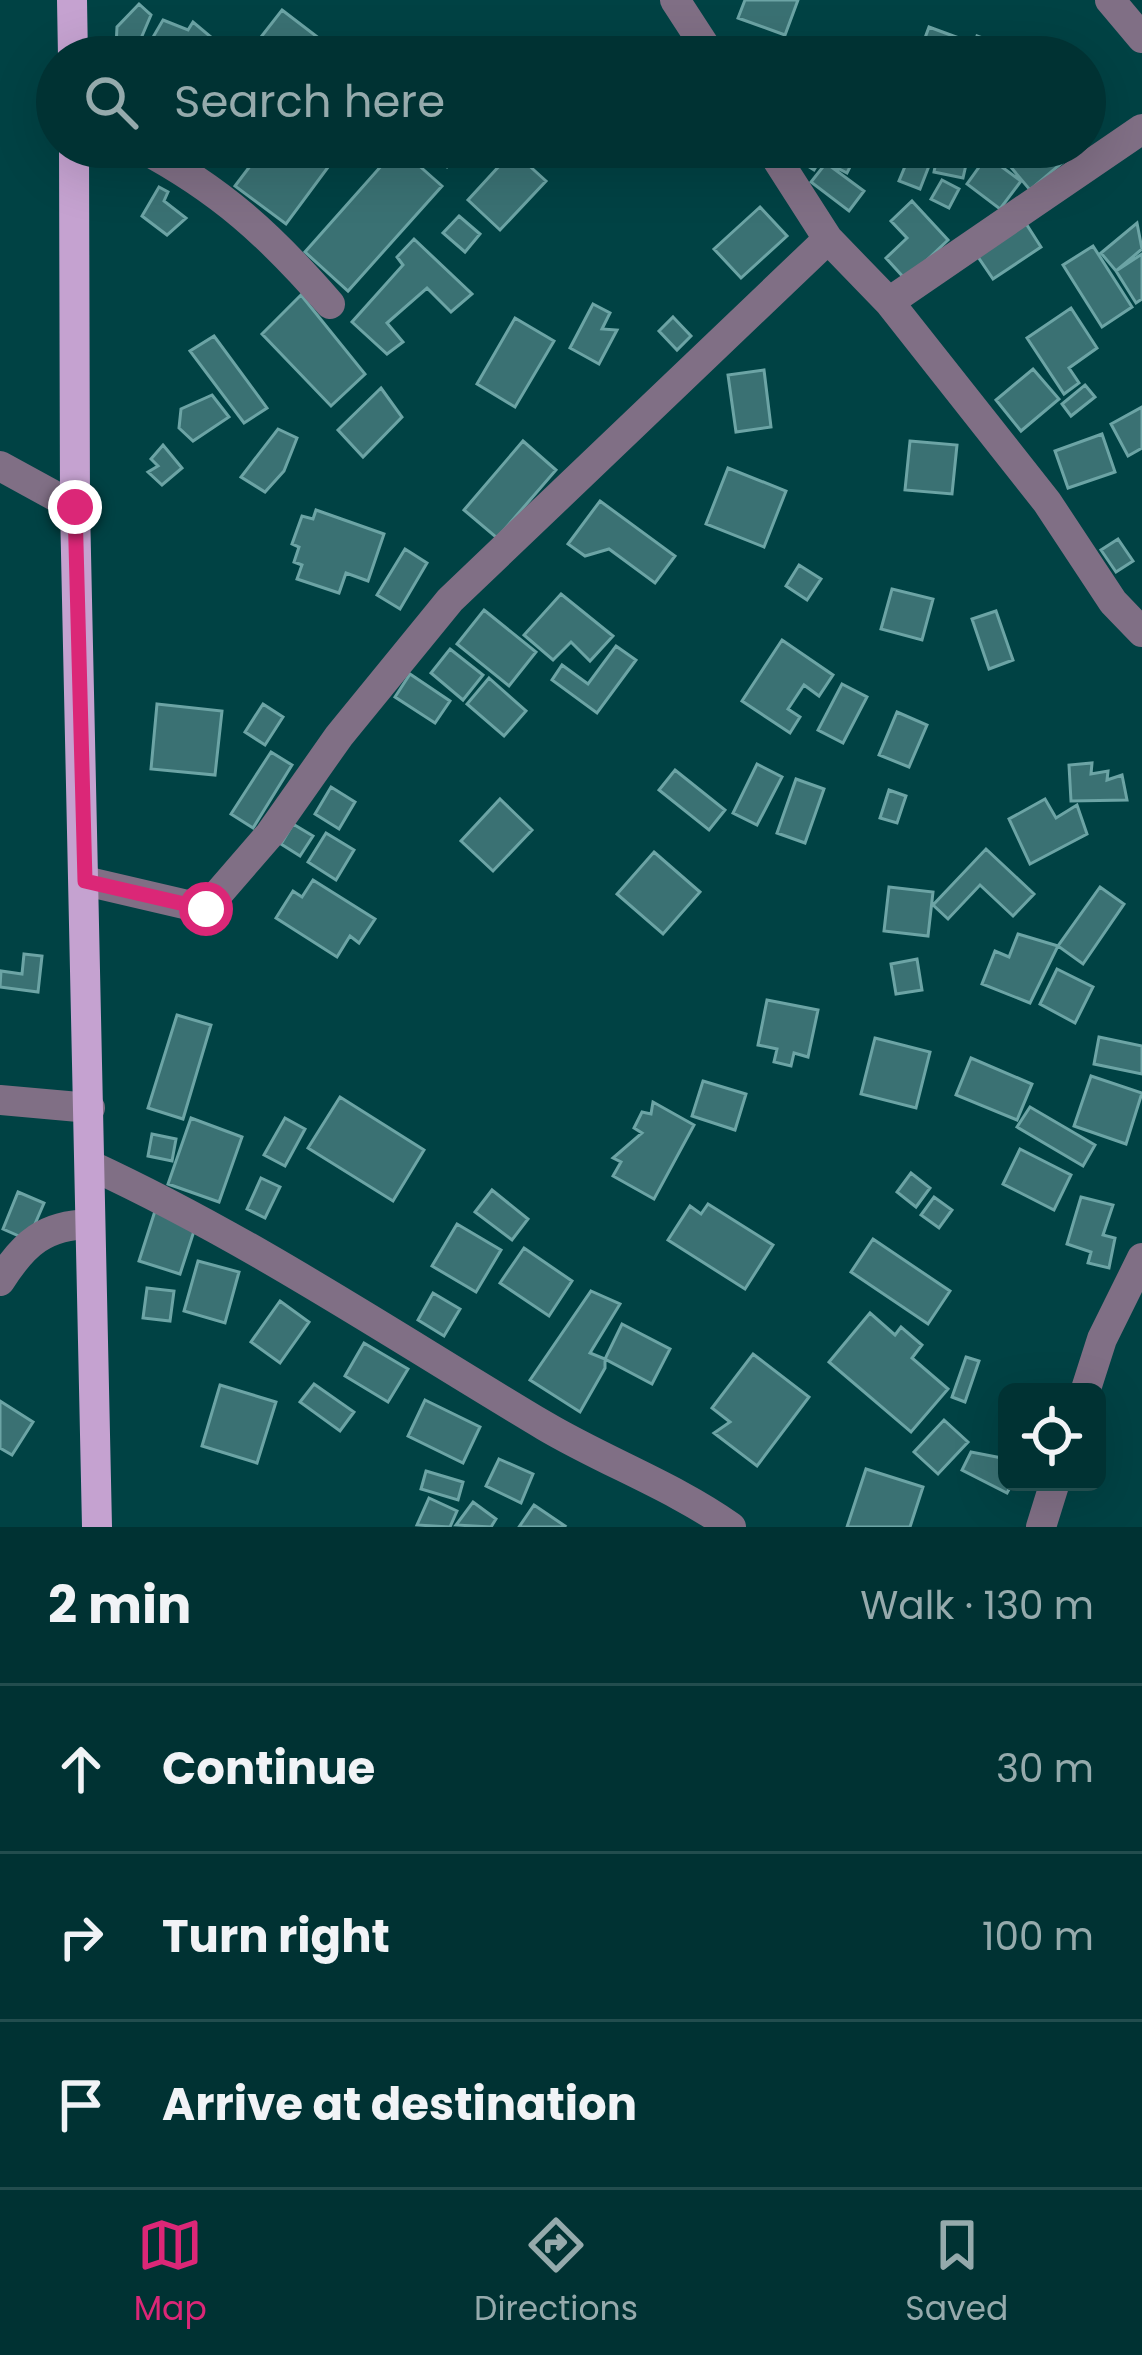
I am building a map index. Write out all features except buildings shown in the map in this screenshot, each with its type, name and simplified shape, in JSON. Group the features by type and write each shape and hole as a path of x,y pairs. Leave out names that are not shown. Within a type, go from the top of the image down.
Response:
{"main road":[{"path":"72,0 73,36"},
{"path":"74,168 75,507 97,1527"}],"street":[{"path":"675,0 698,36"},
{"path":"1110,0 1142,38"},
{"path":"1106,154 1142,129"},
{"path":"179,168 269,233 330,304"},
{"path":"782,168 828,239 889,302 1047,502 1113,602 1142,632"},
{"path":"889,302 1085,168"},
{"path":"85,881 206,909 270,834 339,736 450,600 828,239"},
{"path":"0,466 75,507"},
{"path":"0,1100 91,1108"},
{"path":"90,1166 203,1217 551,1430 692,1500 731,1527"},
{"path":"0,1281 37,1235 58,1225 90,1224"},
{"path":"1088,1383 1102,1339 1142,1258"},
{"path":"1041,1527 1052,1491"}],"route":[{"path":"75,507 85,881 206,909"}]}
